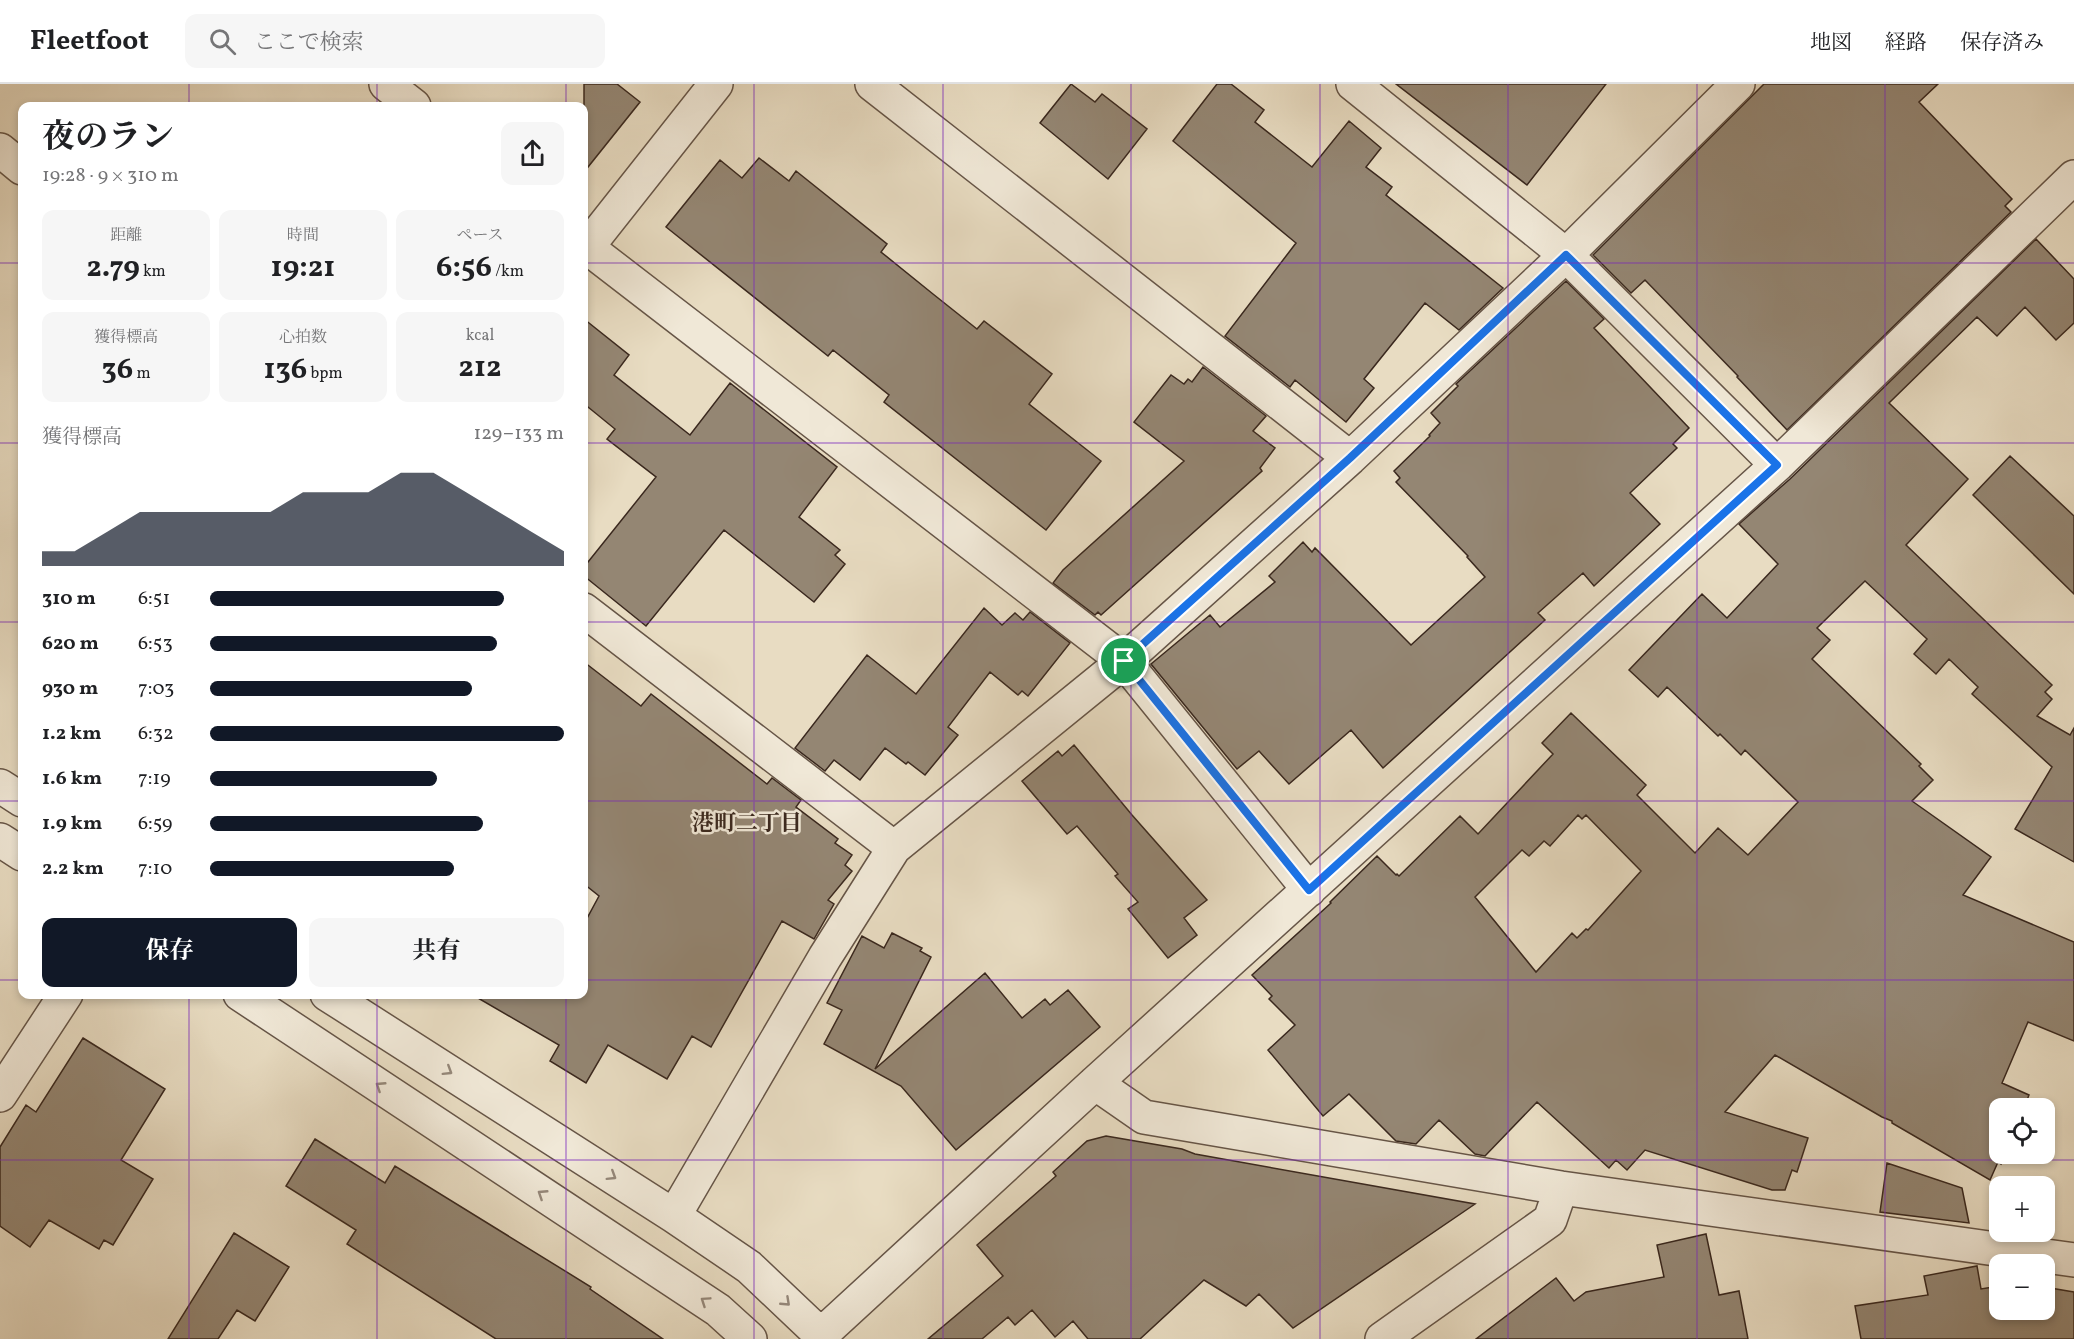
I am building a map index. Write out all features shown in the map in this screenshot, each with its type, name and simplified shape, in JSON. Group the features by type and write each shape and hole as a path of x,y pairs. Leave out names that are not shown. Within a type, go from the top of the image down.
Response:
{"street":[{"path":"386,84 409,102"},
{"path":"588,243 716,84"},
{"path":"872,84 1350,458"},
{"path":"1353,84 1566,255 1777,465"},
{"path":"674,1215 825,957 894,848 1124,661 1350,458 1566,255 1738,84"},
{"path":"0,150 18,165"},
{"path":"335,999 674,1215 750,1268 823,1337 1095,1083 1777,465 2074,177"},
{"path":"588,251 1124,661 1309,890"},
{"path":"588,613 894,848"},
{"path":"0,786 18,797"},
{"path":"0,840 18,851"},
{"path":"0,1095 63,999"},
{"path":"248,999 718,1310 750,1339"},
{"path":"1095,1083 1144,1117 1561,1188 2074,1260"},
{"path":"1382,1339 1550,1220 1561,1188"}],"building":[{"path":"584,84 617,84 640,102 588,167 588,102 584,102"},
{"path":"1071,84 1095,102 1102,94 1147,129 1108,179 1040,123"},
{"path":"1217,84 1231,84 1264,110 1255,122 1312,167 1349,121 1381,148 1366,167 1392,187 1386,195 1503,288 1459,330 1425,303 1364,379 1374,388 1346,422 1295,380 1290,387 1225,336 1296,243 1173,141"},
{"path":"1396,84 1606,84 1527,185"},
{"path":"1764,84 1938,84 1919,102 2012,199 2005,206 2011,212 1787,430 1645,280 1631,293 1593,255"},
{"path":"759,158 789,181 796,171 887,244 881,252 977,329 984,321 1052,374 1029,404 1101,461 1046,530 884,402 889,395 833,350 828,356 666,227 720,160 742,178"},
{"path":"2036,239 2074,279 2074,323 2056,340 2025,307 1997,336 1977,317 1889,403 1968,479 1906,545 2052,685 2045,692 2052,699 2037,716 2070,735 2074,728 2074,862 2015,829 2052,767 1972,694 1978,687 1949,659 1936,674 1914,654 1927,639 1865,581 1817,628 1830,640 1812,659 1921,764 1919,766 1933,780 1912,801 1991,857 1963,895 2074,942 2074,1041 2028,1022 2002,1083 2029,1095 2028,1098 1989,1098 1989,1164 1997,1164 1992,1176 1989,1176 1989,1179 1775,1055 1725,1112 1808,1138 1797,1172 1792,1170 1785,1190 1772,1190 1645,1150 1627,1170 1616,1160 1609,1168 1537,1102 1485,1156 1475,1154 1439,1120 1416,1144 1396,1141 1349,1094 1323,1116 1268,1050 1295,1025 1269,999 1272,996 1252,975 1331,903 1377,856 1399,876 1460,816 1478,834 1553,754 1542,743 1571,713 1646,785 1637,795 1695,853 1718,828 1748,855 1798,802 1745,750 1741,755 1667,687 1658,697 1629,670 1702,594 1727,618 1778,564 1739,524 1790,479","holes":["1578,815 1582,819 1586,815 1641,871 1588,930 1586,929 1577,938 1572,933 1536,972 1475,897 1522,850 1529,856 1544,841 1550,846"]},
{"path":"1566,281 1604,319 1594,328 1689,428 1673,444 1677,448 1630,493 1660,524 1594,586 1583,573 1538,613 1545,620 1383,768 1351,730 1289,784 1259,751 1237,769 1151,664 1210,615 1220,627 1275,582 1269,576 1303,542 1312,552 1315,548 1411,645 1485,577 1468,556 1396,482 1400,478 1394,471 1440,423 1431,413 1458,386 1456,384"},
{"path":"588,322 629,355 614,375 690,435 730,383 837,467 799,517 840,550 835,555 845,564 814,602 724,530 646,626 588,579 588,562 656,477 607,439 615,429 588,407"},
{"path":"1203,367 1266,416 1253,431 1275,448 1260,468 1262,471 1101,615 1098,612 1095,615 1053,583 1063,570 1184,461 1134,422 1171,375 1184,384 1188,379 1192,382"},
{"path":"2010,456 2074,516 2074,594 1973,495"},
{"path":"984,608 1002,625 1015,613 1023,620 1030,612 1070,643 1028,696 1022,691 1018,695 990,672 948,727 958,735 925,775 885,748 860,780 834,760 825,771 795,748 867,655 916,694"},
{"path":"588,665 641,706 651,694 767,784 772,778 801,800 796,807 838,839 835,843 852,855 845,865 852,871 828,900 834,904 814,939 782,921 711,1047 692,1036 667,1079 608,1045 586,1083 550,1061 559,1045 480,999 588,999 588,917 599,896 588,887"},
{"path":"1074,745 1207,900 1184,918 1197,935 1168,958 1128,909 1138,902 1115,876 1118,874 1077,826 1067,834 1022,781 1058,751 1062,756"},
{"path":"892,933 922,948 920,951 931,957 875,1069 985,973 1022,1018 1045,999 1050,1005 1068,990 1100,1027 956,1150 901,1086 824,1044 842,1010 827,1003 862,936 884,948"},
{"path":"83,1038 165,1089 121,1160 153,1179 113,1245 104,1240 99,1249 49,1220 30,1247 0,1226 0,1147 26,1105 36,1112"},
{"path":"1106,1136 1475,1204 1293,1328 1259,1294 1246,1306 1204,1280 1140,1339 1088,1339 1073,1321 1055,1337 1032,1310 1015,1325 1008,1317 982,1339 928,1339 1003,1276 977,1245 1056,1176 1053,1172 1087,1141"},
{"path":"315,1139 385,1183 395,1166 591,1287 590,1289 663,1339 496,1339 347,1244 356,1230 286,1186"},
{"path":"1887,1163 1962,1188 1969,1223 1880,1212"},
{"path":"234,1233 289,1267 255,1321 237,1310 218,1339 168,1339"},
{"path":"1706,1234 1719,1295 1739,1291 1748,1339 1476,1339 1556,1278 1574,1301 1586,1292 1664,1277 1657,1245"},
{"path":"1977,1266 1981,1289 1989,1288 1989,1320 2055,1320 2055,1289 2074,1292 2074,1339 1861,1339 1855,1306 1928,1295 1924,1276"}],"district":[{"name":"港町二丁目","path":"747,824"}],"route":[{"path":"1566,255 1777,465 1309,890 1124,661 1350,458 1566,255"}]}
